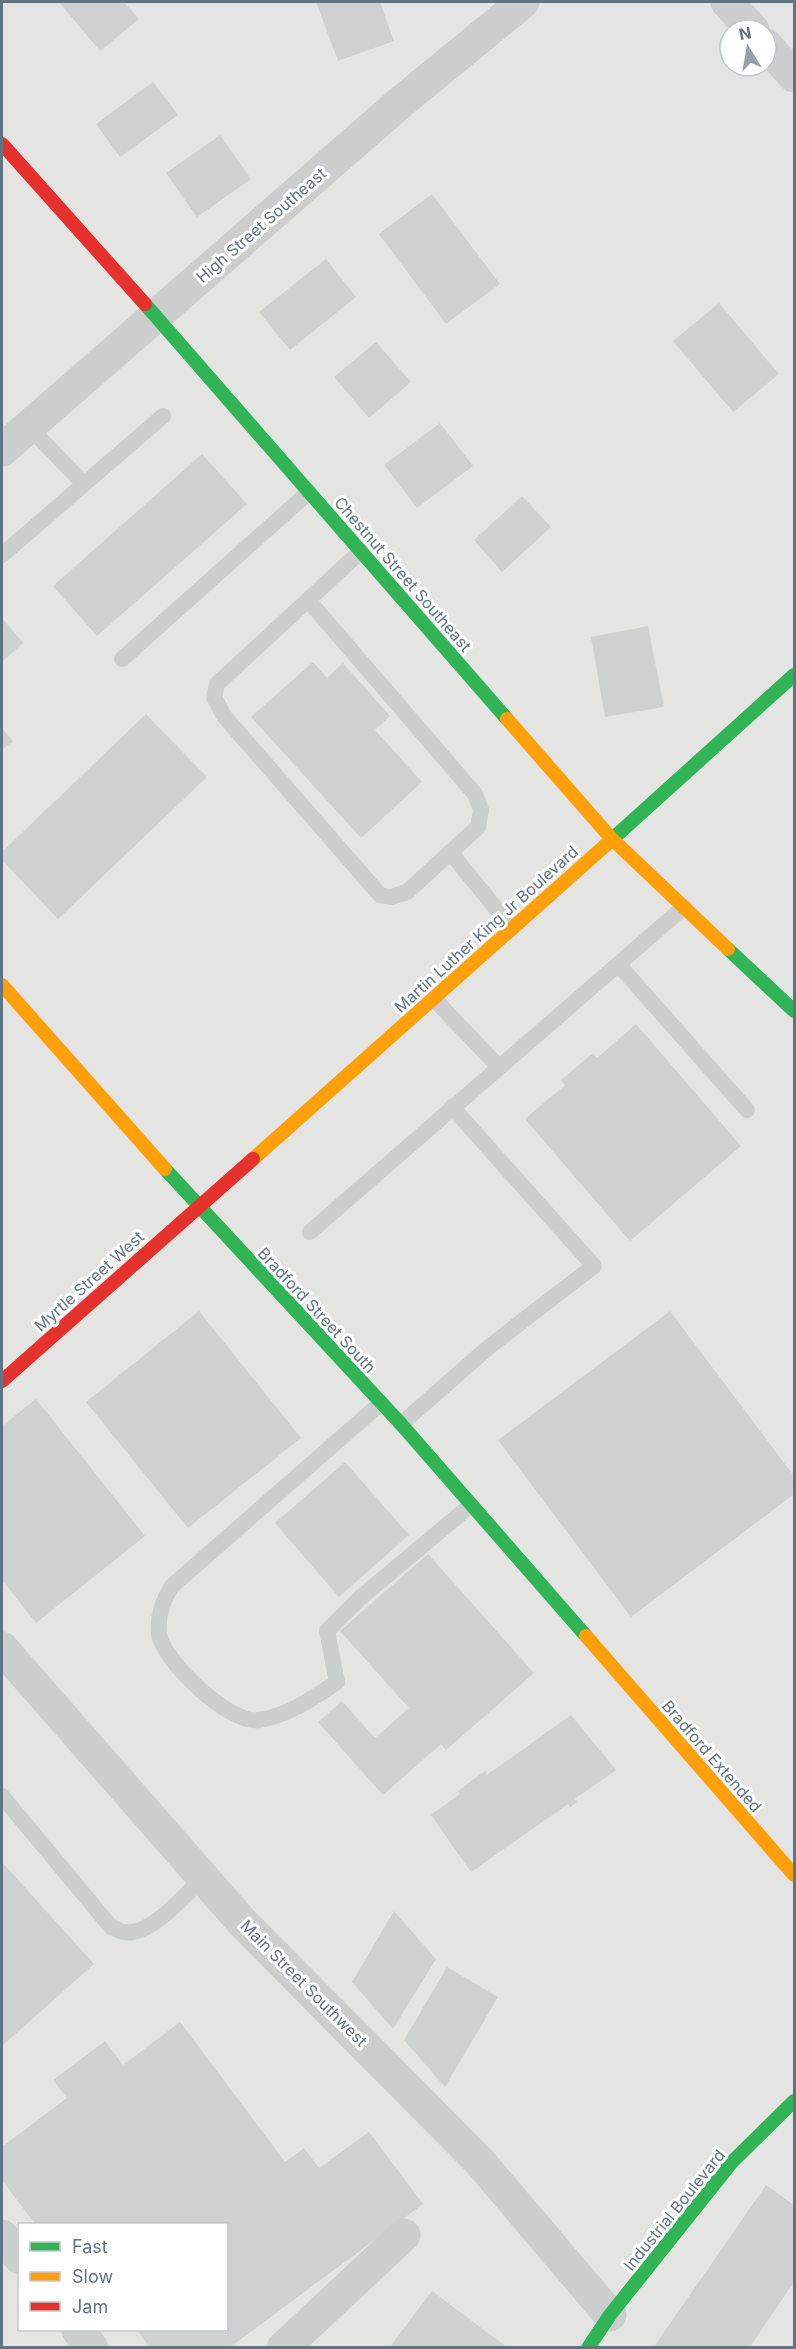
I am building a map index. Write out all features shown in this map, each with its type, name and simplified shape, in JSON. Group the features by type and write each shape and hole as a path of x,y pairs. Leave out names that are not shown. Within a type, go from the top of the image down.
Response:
{"street":[{"name":"High Street Southeast","path":"2,450 401,102 523,2"},
{"path":"727,2 742,18"},
{"path":"778,58 795,76"},
{"name":"Chestnut Street Southeast","path":"2,144 156,316 611,838 795,1011"},
{"name":"Martin Luther King Jr Boulevard","path":"198,1206 434,999 795,675"},
{"name":"Bradford Street South","path":"2,985 198,1206 400,1424 605,1659"},
{"name":"Myrtle Street West","path":"2,1381 198,1206"},
{"name":"Main Street Southwest","path":"2,1648 242,1922 480,2162 610,2315"},
{"name":"Bradford Extended","path":"605,1659 795,1875"},
{"name":"Industrial Boulevard","path":"588,2348 610,2315 732,2162 795,2101"},
{"path":"732,2162 763,2148"},
{"path":"283,2348 404,2235"},
{"path":"2,2236 18,2256"},
{"path":"79,2331 92,2348"}],"lane":[{"path":"2,555 163,416"},
{"path":"29,427 84,484"},
{"path":"122,659 309,492"},
{"path":"308,600 475,794 481,810 478,827 407,892 391,897 380,894 224,716 214,697 217,684 361,551"},
{"path":"450,852 512,928"},
{"path":"310,1232 498,1066 684,907"},
{"path":"618,964 747,1110"},
{"path":"434,999 498,1066"},
{"path":"400,1424 490,1346 594,1266 452,1107"},
{"path":"381,1403 172,1586 162,1602 159,1635 177,1668 222,1708 256,1721 300,1707 337,1682 327,1631 360,1598 471,1505"},
{"path":"2,1796 111,1927 125,1933 142,1930 165,1915 203,1877"}],"shaded area":[{"path":"2,2 794,2 794,2347 2,2348"}],"building":[{"path":"59,2 124,2 139,19 100,51"},
{"path":"316,2 380,2 394,41 338,61"},
{"path":"153,82 178,115 120,157 96,124"},
{"path":"220,135 251,179 197,217 166,173"},
{"path":"432,194 500,284 446,324 379,234"},
{"path":"326,259 356,297 290,350 259,312"},
{"path":"719,303 779,374 733,412 673,341"},
{"path":"376,342 411,382 369,418 334,377"},
{"path":"440,423 473,466 417,508 384,465"},
{"path":"202,454 247,504 97,636 53,586"},
{"path":"522,496 551,527 502,572 474,540"},
{"path":"2,618 23,643 2,662"},
{"path":"648,626 664,707 605,717 591,637"},
{"path":"313,662 327,678 343,663 390,716 375,730 422,782 361,838 251,717"},
{"path":"146,714 207,777 58,919 2,860 2,852"},
{"path":"2,728 13,741 2,750"},
{"path":"636,1024 741,1146 630,1241 525,1119 565,1085 561,1080 593,1053 597,1058"},
{"path":"199,1311 301,1438 188,1528 86,1402"},
{"path":"670,1311 794,1476 794,1494 631,1617 498,1440"},
{"path":"36,1399 145,1536 36,1623 2,1580 2,1426"},
{"path":"345,1462 409,1535 339,1597 275,1523"},
{"path":"428,1554 534,1673 446,1750 441,1744 383,1795 318,1722 342,1701 375,1738 409,1708 340,1631"},
{"path":"571,1715 616,1770 575,1799 577,1802 570,1807 568,1804 471,1872 431,1815 460,1794 458,1791 485,1771 487,1775"},
{"path":"2,1862 94,1964 2,2046"},
{"path":"394,1911 436,1959 393,2029 352,1982"},
{"path":"447,1967 498,1997 445,2087 404,2040"},
{"path":"180,2022 285,2162 304,2148 319,2168 369,2132 423,2204 229,2348 150,2348 138,2331 228,2331 228,2223 34,2223 2,2180 2,2147 67,2098 53,2080 105,2041 123,2065"},
{"path":"766,2185 794,2205 794,2282 749,2348 653,2348"},
{"path":"432,2291 508,2348 389,2348"}],"traffic: fast":[{"path":"145,304 507,719"},
{"path":"608,843 794,675"},
{"path":"728,949 794,1011"},
{"path":"165,1169 401,1424 586,1636"},
{"path":"588,2348 610,2315 732,2162 794,2101"}],"traffic: slow":[{"path":"507,719 611,838 728,949"},
{"path":"253,1159 608,843"},
{"path":"2,985 165,1169"},
{"path":"586,1636 794,1875"}],"traffic: jam":[{"path":"2,144 145,304"},
{"path":"2,1381 253,1159"}]}
